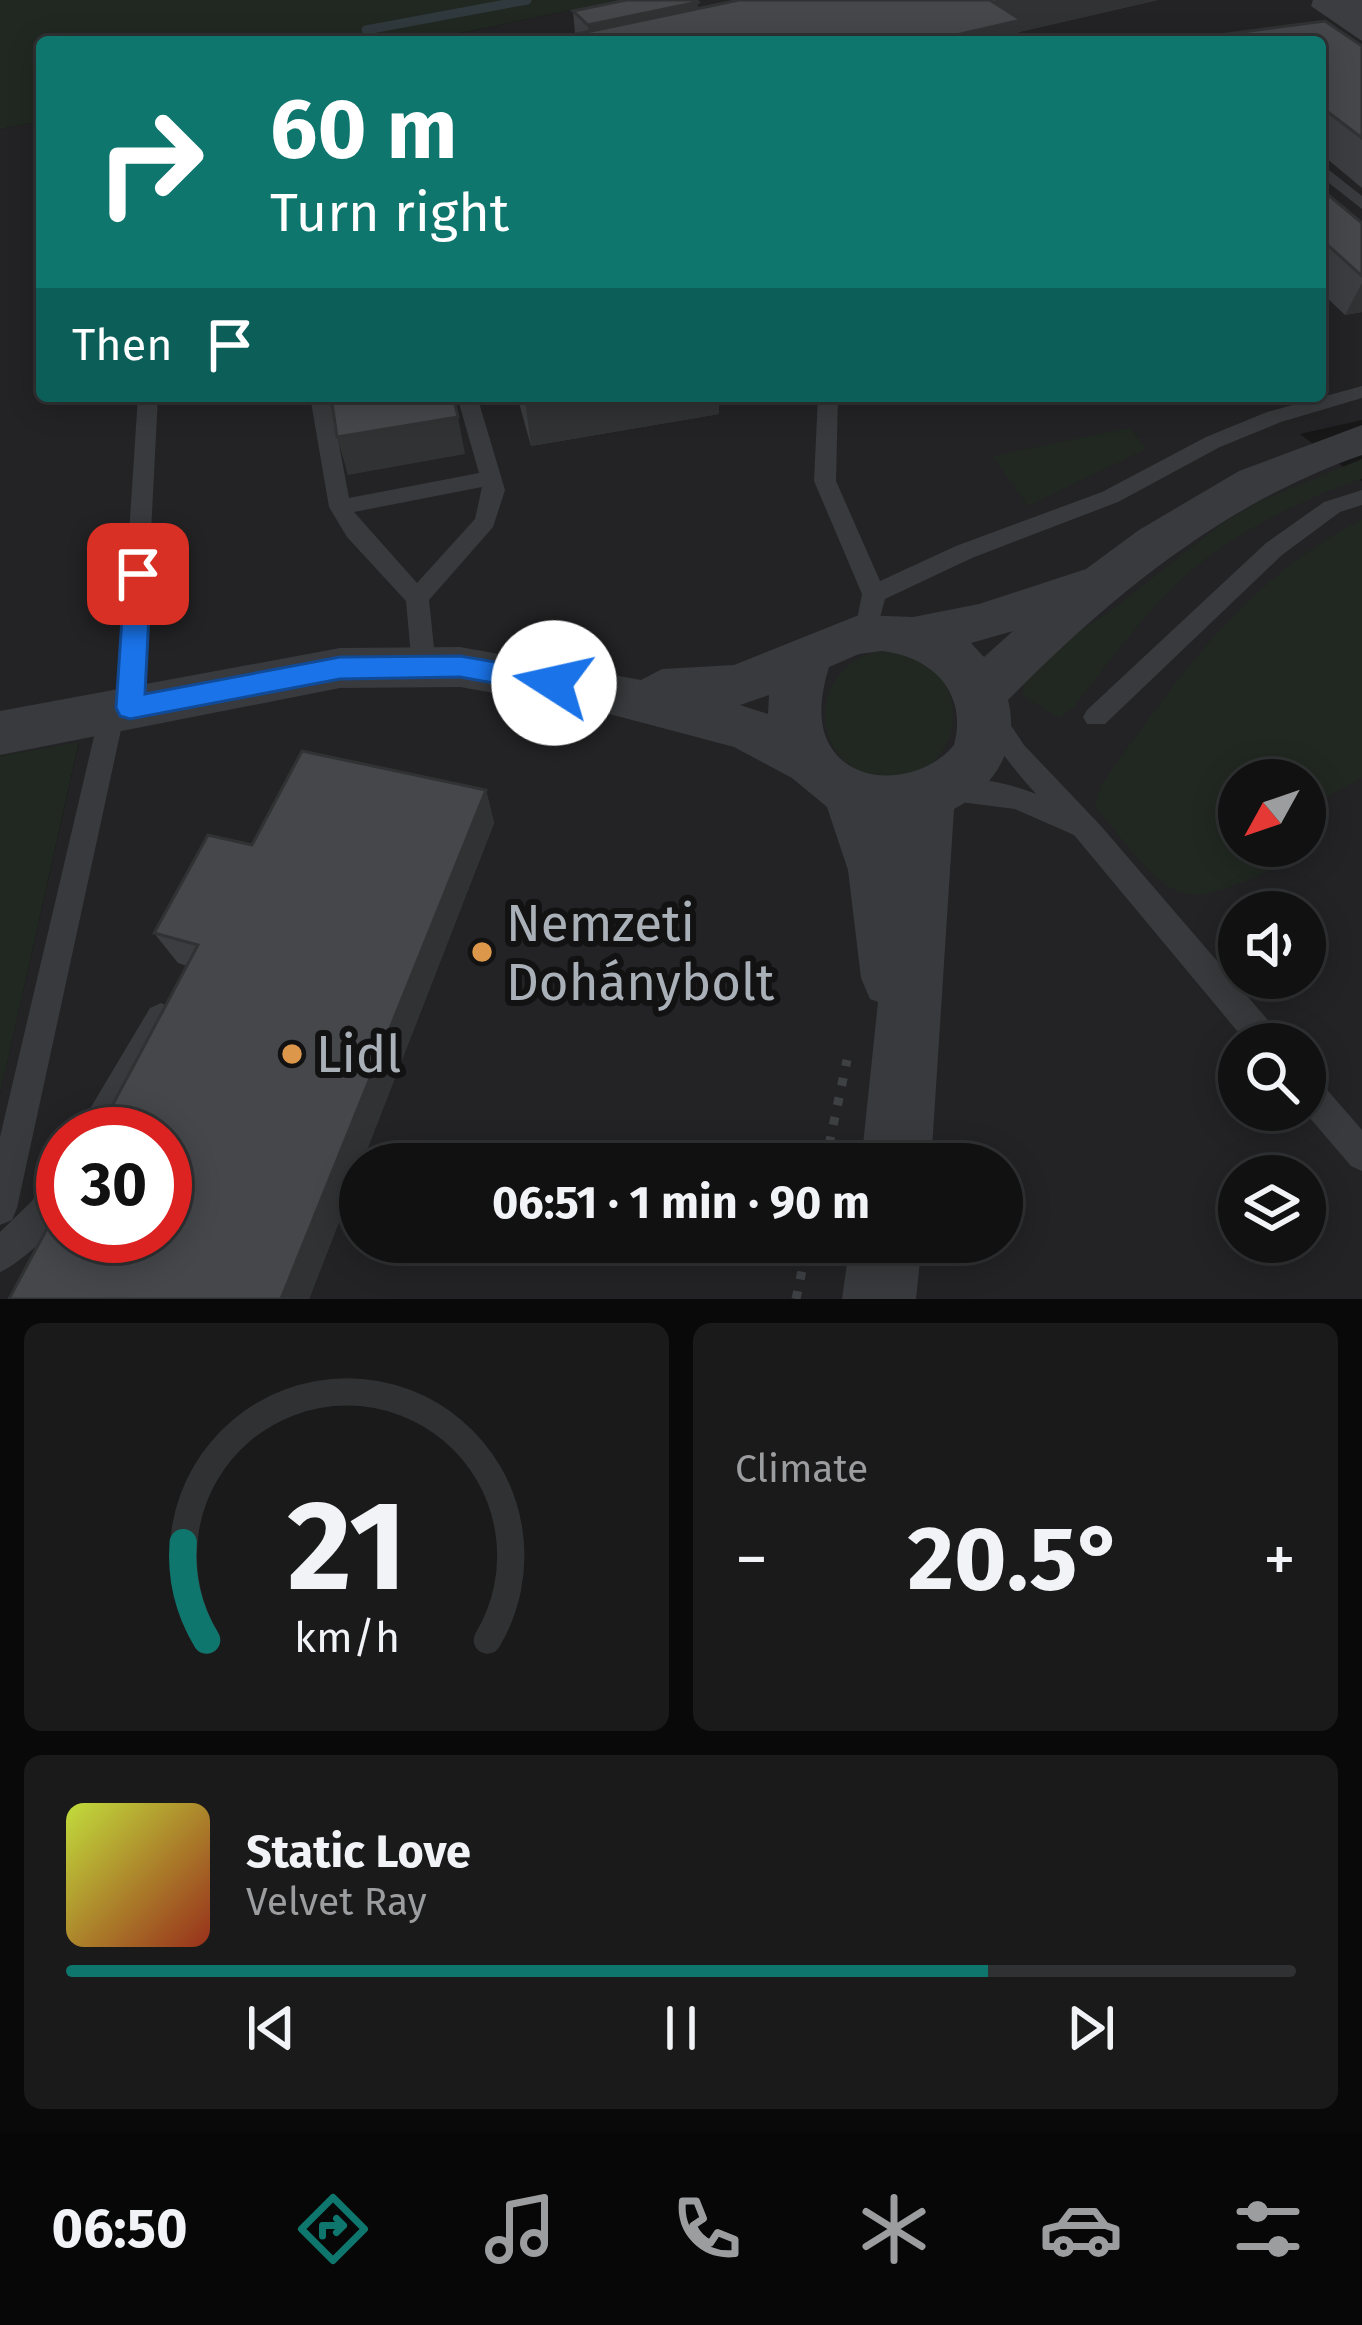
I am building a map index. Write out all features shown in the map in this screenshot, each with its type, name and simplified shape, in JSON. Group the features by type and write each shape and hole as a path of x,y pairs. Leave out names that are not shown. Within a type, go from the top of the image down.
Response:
{"street":[{"path":"982,699 1105,578 1226,496 1333,447 1362,439"},
{"path":"602,691 740,686 806,657 833,639 886,620 983,622 1105,578"},
{"path":"0,734 340,668 460,667 602,691 748,729 829,778 890,800 927,795 956,781 976,759 986,733 982,699 966,670 943,650 886,620"},
{"path":"806,657 792,687 794,721 877,870 877,1066 892,1143"},
{"path":"877,1066 927,795"},
{"path":"879,1299 883,1263"}],"lane":[{"path":"1326,173 1362,204"},
{"path":"827,402 825,481 886,620 964,552 1110,497 1213,442 1274,417 1362,392"},
{"path":"0,1208 122,710 148,402"},
{"path":"321,402 340,507 355,532 417,598 424,667"},
{"path":"417,598 485,522 494,490 469,402"},
{"path":"340,507 490,478"},
{"path":"1096,717 1274,549 1333,507 1362,497"},
{"path":"982,699 1015,753 1091,834 1250,1023"},
{"path":"927,795 985,789 1022,796 1091,834"},
{"path":"107,1107 178,989"},
{"path":"1326,1113 1362,1155"},
{"path":"0,1255 36,1221"}],"path":[{"path":"835,1143 877,1066"},
{"path":"796,1299 804,1263"}],"shaded area":[{"path":"0,0 619,0 447,36 36,36 36,122 0,129"},
{"path":"619,0 1362,0 1362,420 1300,434 1362,481 1362,1299 0,1299 0,1094 79,743 0,756 0,129 36,122 36,402 1326,402 1326,36 447,36"},
{"path":"1130,428 1146,449 1028,506 993,456"},
{"path":"1362,459 1362,479 1263,522 1194,568 1148,614 1073,708 1059,718 1023,696 1023,679 1046,653 1112,610 1220,525 1258,502"},
{"path":"1362,520 1362,778 1326,797 1326,759 1218,759 1218,867 1277,867 1225,889 1180,892 1144,865 1095,806 1101,786 1215,635 1283,570"},
{"path":"889,651 913,656 934,670 948,691 953,715 948,739 934,760 913,774 889,779 865,774 844,760 830,739 825,715 830,691 844,670 865,656"},
{"path":"79,742 0,1094 0,756"}],"building":[{"path":"626,0 698,2 588,25 573,11"},
{"path":"739,0 990,0 1021,20 952,36 568,36"},
{"path":"1325,21 1362,46 1362,138 1326,111 1326,36 1227,34"},
{"path":"1326,193 1362,223 1362,276 1326,243"},
{"path":"332,402 454,402 458,417 337,437"},
{"name":"Lidl","path":"302,751 486,790 344,1143 339,1143 339,1155 281,1299 9,1299 36,1249 36,1263 192,1263 192,1107 111,1107 198,945 154,933 208,835 252,845"}],"waterway":[{"path":"366,30 527,0"}],"place":[{"name":"Nemzeti Dohánybolt","path":"482,952"},
{"name":"Lidl","path":"292,1054"}],"route":[{"path":"138,574 130,708 340,668 460,667 554,683"}]}
